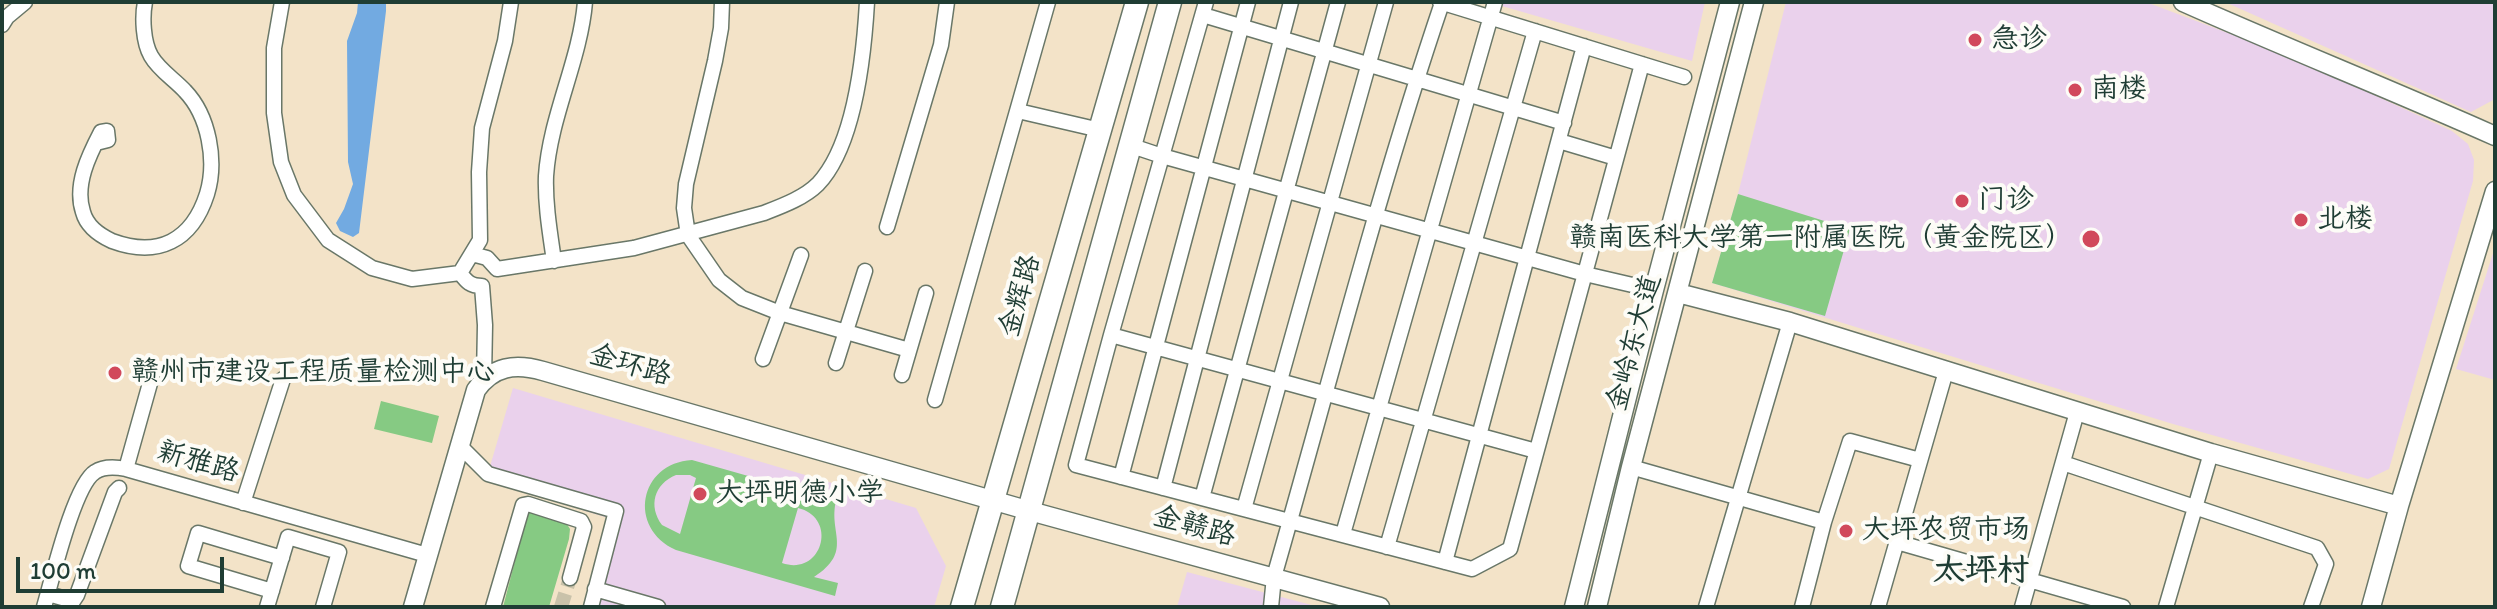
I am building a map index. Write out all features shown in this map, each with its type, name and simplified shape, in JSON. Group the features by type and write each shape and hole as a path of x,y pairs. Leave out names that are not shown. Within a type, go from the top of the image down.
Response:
{"main road":[{"name":"金辉路","path":"962,607 1137,2"},
{"path":"1002,607 1170,2"}],"street":[{"path":"2,25 25,2"},
{"path":"96,143 84,166 81,190 82,210 88,225 103,237 125,245 159,247 178,238 192,225 207,193 210,163 208,137 200,112 193,102 149,54 143,12 145,2"},
{"path":"282,2 274,48 274,113 281,162 294,195 328,240 372,268 412,279 460,273"},
{"path":"460,273 480,240 482,128 505,41 511,2"},
{"path":"554,261 546,205 546,174 554,131 576,53 585,2"},
{"path":"722,2 715,61 686,184 684,208 688,235 719,280 742,298 780,313 909,350"},
{"path":"497,269 634,248 688,235 782,207 815,187 827,174 847,135 856,95 867,2"},
{"path":"887,227 941,45 947,2"},
{"path":"935,400 1048,2"},
{"path":"1121,477 1248,2"},
{"path":"1163,488 1291,2"},
{"path":"1202,498 1338,2"},
{"path":"1244,509 1386,2"},
{"path":"1271,607 1274,577 1375,215 1441,2 1684,77"},
{"path":"1343,534 1495,2"},
{"name":"金岭东大道","path":"1574,607 1730,2"},
{"name":"金岭东大道","path":"1597,607 1754,2"},
{"path":"2183,2 2495,136"},
{"path":"1564,123 1241,27 1204,9 1076,465 1472,569 1510,549 1642,64"},
{"path":"1387,547 1535,31"},
{"path":"1445,562 1584,46"},
{"path":"1018,111 1100,130"},
{"path":"1559,141 1616,158"},
{"path":"1129,145 1527,258 1654,290"},
{"path":"2371,607 2495,191"},
{"path":"460,273 467,283 474,286 482,286 496,278 497,269 487,258 472,254"},
{"path":"763,359 801,255"},
{"path":"836,363 865,271"},
{"path":"413,607 476,390 484,378 482,286"},
{"path":"902,375 926,293"},
{"path":"1678,293 1790,322 2211,453 2399,506"},
{"path":"1706,607 1790,322"},
{"path":"1111,335 1536,451"},
{"name":"金环路","path":"484,378 514,366 527,367 993,499"},
{"path":"126,469 154,369"},
{"path":"1878,607 1946,371"},
{"path":"243,503 283,379"},
{"path":"2022,607 2077,412"},
{"path":"1802,607 1824,522 1850,441 1920,460"},
{"path":"460,446 488,474 616,511 591,607"},
{"path":"2166,607 2211,453"},
{"path":"2063,463 2317,548 2326,564 2311,607"},
{"path":"1631,467 1824,522"},
{"name":"新雅路","path":"46,601 74,507 86,481 105,468 126,469 427,555"},
{"path":"46,601 72,604 119,488"},
{"name":"金赣路","path":"993,499 1380,607"},
{"path":"493,607 523,505 581,521 584,527 570,578"},
{"path":"272,591 188,566 198,533 282,558"},
{"path":"267,607 288,537 339,552 323,607"},
{"path":"1897,542 2123,607"},
{"path":"595,589 635,604 658,607"}],"shaded area":[{"path":"1488,2 1705,2 1692,61"},
{"name":"赣南医科大学第一附属医院（黄金院区）","path":"1786,2 2146,2 2294,58 2452,131 2468,144 2474,160 2473,181 2389,469 2368,479 2173,424 1712,283 1738,194"},
{"path":"2225,2 2495,2 2495,99 2471,112"},
{"path":"2495,247 2495,380 2456,369"},
{"name":"大坪明德小学","path":"513,388 916,508 946,566 934,607 583,607 608,518 486,480"},
{"path":"1187,572 1319,607 1177,607"}],"green space":[{"path":"1738,194 1850,229 1825,316 1712,283"},
{"path":"381,401 439,416 432,443 374,429"},
{"path":"692,460 836,501 836,550 826,568 814,577 838,583 835,596 676,550 660,540 650,527 646,498 660,472 674,464","holes":["676,475 696,478 680,534 662,525 654,503 658,490","798,508 811,514 818,523 822,533 820,544 807,562 796,565 782,563"]},
{"path":"528,511 565,521 570,529 569,539 549,607 503,607"}],"water":[{"path":"358,2 386,2 386,11 359,233 353,237 340,231 336,223 353,184 348,162 347,41"}],"tunnel":[{"path":"561,607 570,578"}],"place":[{"name":"急诊","path":"1975,40"},
{"name":"南楼","path":"2075,90"},
{"name":"门诊","path":"1962,201"},
{"name":"北楼","path":"2301,220"},
{"name":"赣南医科大学第一附属医院（黄金院区）","path":"2091,239"},
{"name":"赣州市建设工程质量检测中心","path":"115,373"},
{"name":"大坪明德小学","path":"700,494"},
{"name":"大坪农贸市场","path":"1846,531"}],"district":[{"name":"太坪村","path":"1981,572"}]}
